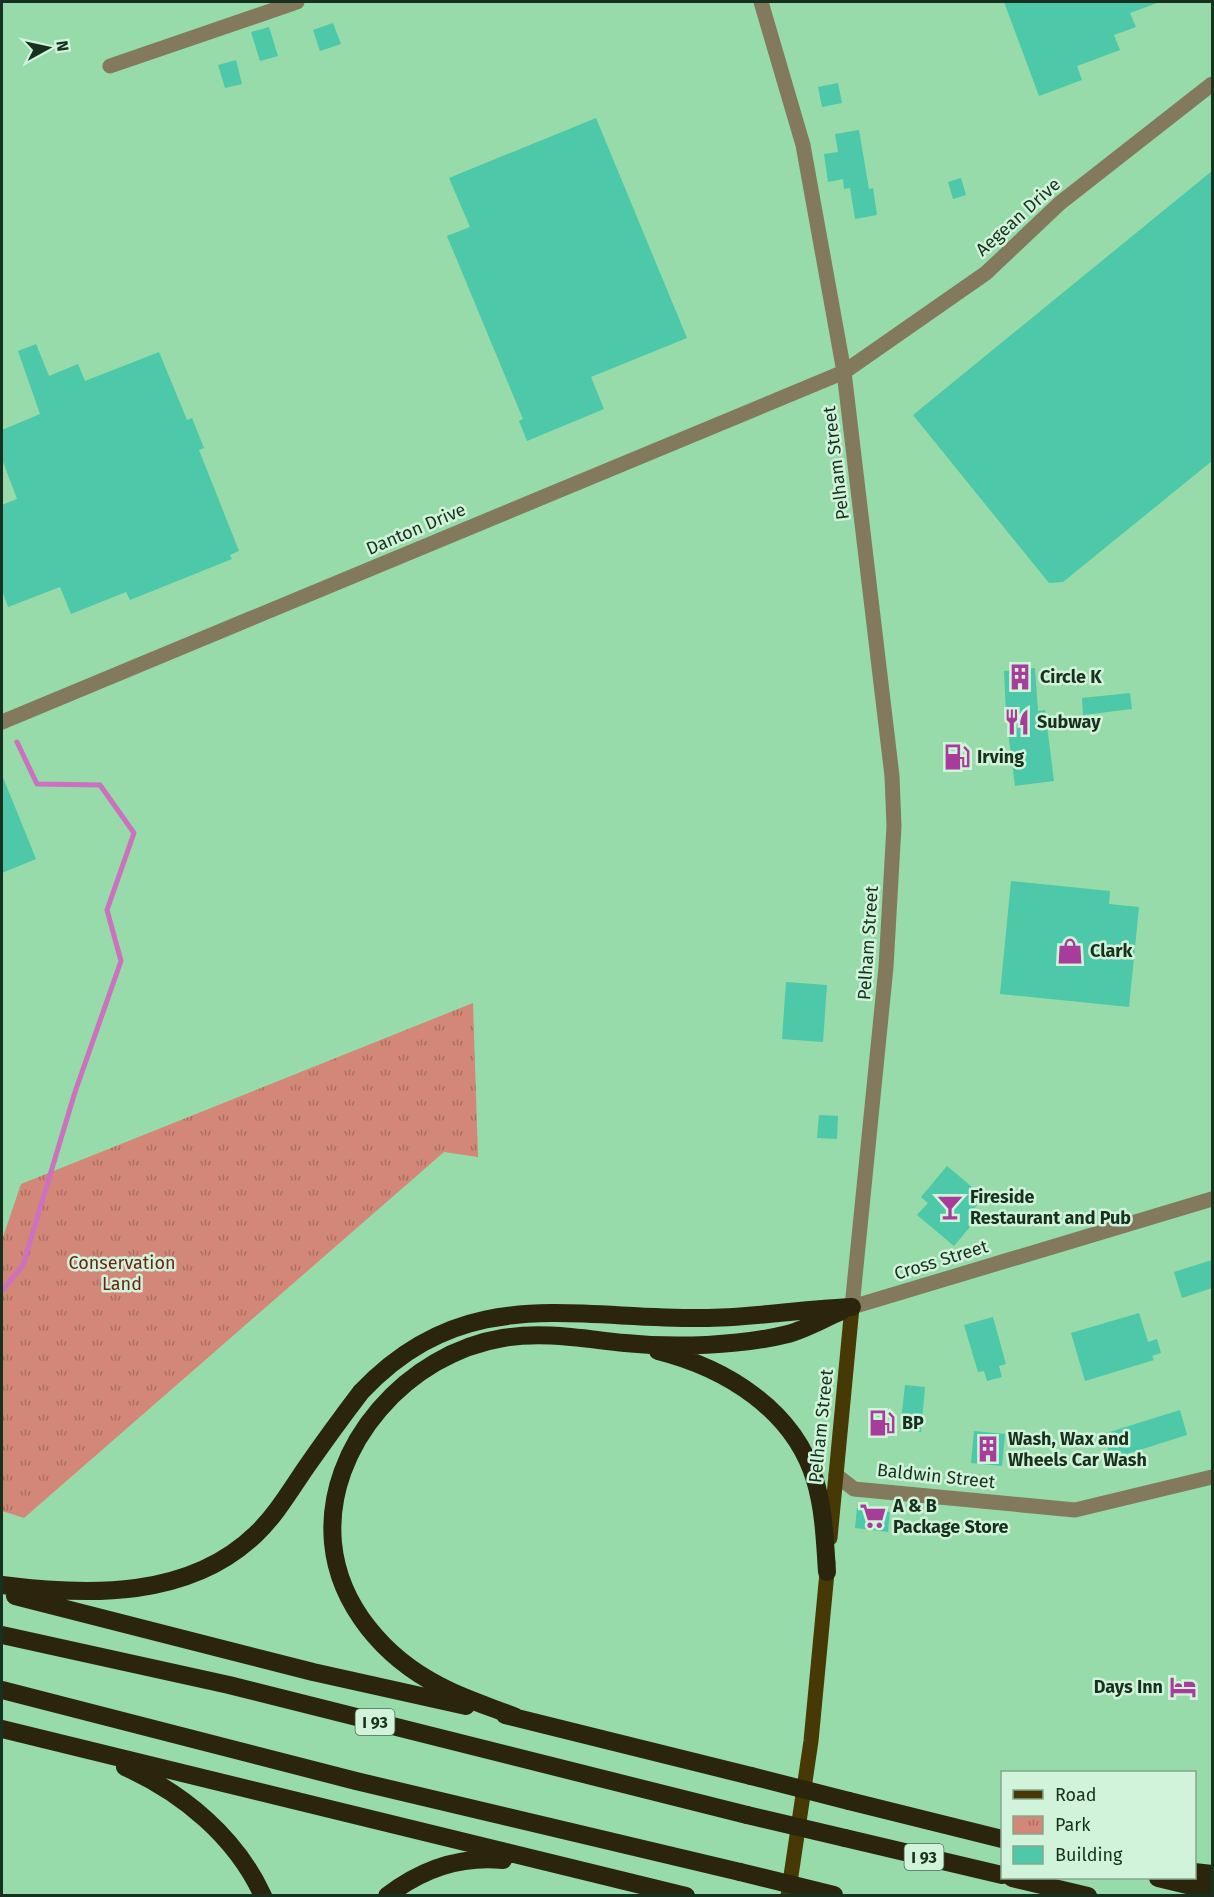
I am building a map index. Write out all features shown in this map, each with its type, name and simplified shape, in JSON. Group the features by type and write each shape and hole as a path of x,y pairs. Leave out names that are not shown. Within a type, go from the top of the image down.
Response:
{"highway":[{"path":"516,1717 440,1686 413,1669 387,1648 357,1614 343,1585 334,1553 332,1531 338,1487 355,1444 382,1406 416,1375 456,1352 489,1341 524,1335 570,1336 627,1343 701,1344 789,1333 852,1307"},
{"path":"2,1585 62,1591 159,1585 189,1578 217,1564 257,1533 361,1392 379,1373 424,1341 474,1320 534,1313 705,1318 852,1307"},
{"path":"627,1343 696,1362 736,1383 773,1412 801,1447 815,1481 823,1524 827,1572"},
{"path":"2,1593 313,1672 516,1717 1001,1839"},
{"name":"I 93","path":"2,1635 240,1688 747,1815 1001,1875"},
{"path":"2,1690 356,1781 836,1895"},
{"path":"2,1728 686,1896"},
{"path":"85,1749 143,1775 189,1805 231,1844 248,1867 263,1896"},
{"path":"387,1896 406,1881 431,1869 456,1861 481,1858 611,1878"},
{"path":"1196,1872 1212,1874"},
{"path":"1016,1879 1088,1896"},
{"path":"1162,1879 1212,1891"}],"main road":[{"name":"Pelham Street","path":"788,1896 811,1741 852,1307"}],"street":[{"path":"110,66 297,2"},
{"name":"Pelham Street","path":"761,2 803,145 844,372 886,720 894,826 886,967 852,1307"},
{"name":"Aegean Drive","path":"844,372 986,273 1060,203 1212,84"},
{"name":"Danton Drive","path":"2,722 844,372"},
{"name":"Cross Street","path":"852,1307 1212,1199"},
{"name":"Baldwin Street","path":"836,1475 854,1489 1075,1510 1212,1478"}],"green space":[{"name":"Conservation Land","path":"473,1003 478,1157 444,1152 24,1518 2,1511 2,1240 21,1184"}],"building":[{"path":"1004,2 1157,3 1130,13 1136,27 1114,35 1120,50 1077,66 1082,80 1039,96"},
{"path":"333,23 341,44 320,51 313,30"},
{"path":"269,27 278,56 260,61 251,32"},
{"path":"236,60 242,84 225,88 218,65"},
{"path":"838,83 842,103 822,107 818,87"},
{"path":"596,118 687,338 591,377 604,409 527,441 519,421 523,419 447,236 470,227 449,178"},
{"path":"859,130 869,189 873,188 877,215 855,219 850,188 844,189 843,179 828,182 824,154 838,152 835,134"},
{"path":"1212,171 1212,461 1063,582 1049,583 913,415"},
{"path":"961,178 966,195 953,199 948,182"},
{"path":"36,344 49,376 78,364 85,381 159,352 187,420 192,418 204,448 199,450 239,551 230,555 232,559 130,600 126,592 71,614 60,587 8,607 2,590 2,505 17,499 2,459 2,430 40,414 18,351"},
{"name":"Circle K","path":"1035,668 1038,711 1045,710 1054,781 1015,786 1006,715 1004,671"},
{"path":"1130,693 1132,709 1083,715 1082,698"},
{"path":"2,775 36,859 2,873"},
{"name":"Clark","path":"1011,881 1110,891 1109,904 1139,907 1129,1007 1000,994"},
{"path":"786,982 827,985 823,1042 782,1039"},
{"path":"819,1115 838,1116 837,1139 817,1138"},
{"name":"Fireside Restaurant and Pub","path":"947,1166 984,1197 973,1210 979,1216 954,1246 917,1215 928,1203 921,1197"},
{"path":"1212,1260 1212,1288 1182,1298 1174,1272"},
{"path":"1139,1313 1148,1342 1157,1339 1161,1353 1152,1356 1154,1360 1085,1381 1071,1333"},
{"path":"993,1317 1006,1364 999,1366 1002,1377 987,1381 984,1371 978,1372 964,1325"},
{"path":"905,1385 925,1387 921,1432 900,1430"},
{"path":"1180,1410 1187,1435 1111,1459 1103,1434"},
{"name":"Wash, Wax and Wheels Car Wash","path":"974,1431 1005,1434 1002,1466 971,1463"},
{"name":"A & B Package Store","path":"857,1508 890,1512 888,1532 855,1528"}],"waterway":[{"path":"2,1291 23,1265 75,1092 121,961 107,910 134,833 100,785 37,784 17,742"}],"place":[{"name":"Circle K","path":"1020,677"},
{"name":"Subway","path":"1017,722"},
{"name":"Irving","path":"957,757"},
{"name":"Clark","path":"1070,951"},
{"name":"Fireside Restaurant and Pub","path":"950,1207"},
{"name":"BP","path":"882,1423"},
{"name":"Wash, Wax and Wheels Car Wash","path":"988,1449"},
{"name":"A & B Package Store","path":"873,1516"},
{"name":"Days Inn","path":"1183,1687"}]}
